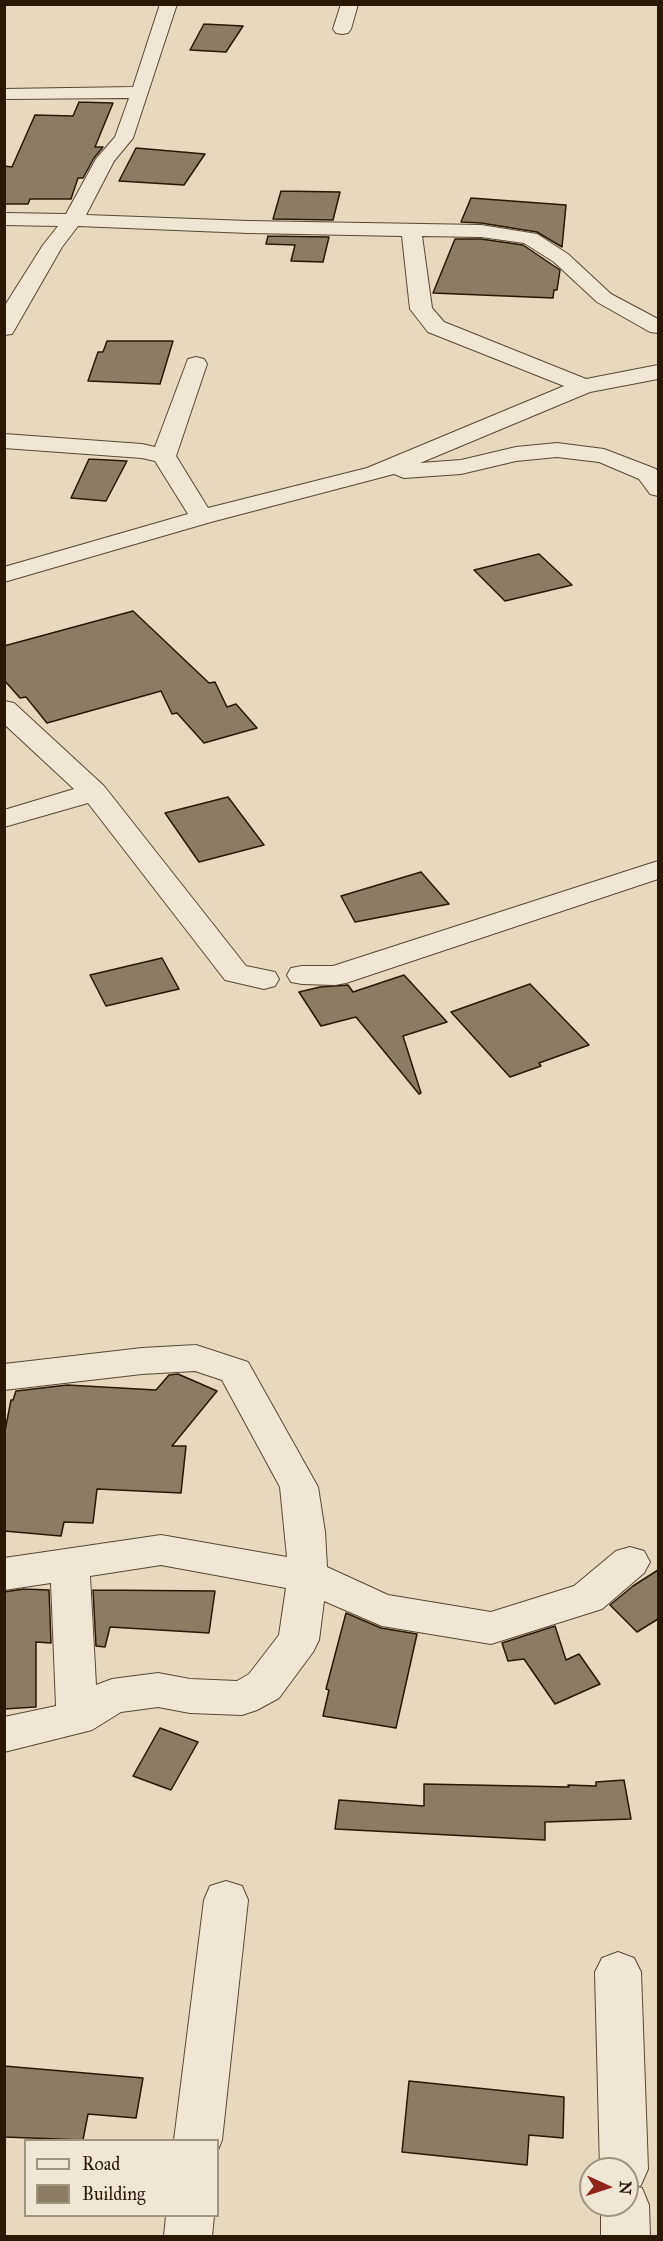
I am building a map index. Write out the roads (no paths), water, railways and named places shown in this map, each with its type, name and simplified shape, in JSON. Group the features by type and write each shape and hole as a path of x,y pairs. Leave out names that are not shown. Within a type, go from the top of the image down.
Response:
{"street":[{"path":"6,322 53,245 73,220 106,159 124,138 169,4"},
{"path":"342,28 350,4"},
{"path":"4,94 140,92"},
{"path":"4,219 248,227 482,231 530,238 561,258 604,298 658,327"},
{"path":"411,230 421,309 436,327 584,386"},
{"path":"164,456 196,364"},
{"path":"4,575 202,517 375,473 584,386 658,372"},
{"path":"4,441 142,451 164,456 202,517"},
{"path":"375,473 461,467 516,454 557,450 604,456 648,474 658,489"},
{"path":"4,709 94,792 236,973 264,979 265,985 270,990 287,993 302,986 304,980 302,975 335,976 658,870"},
{"path":"4,819 94,792"},
{"path":"4,1377 142,1361 196,1358 235,1371 299,1487 306,1532 308,1576 300,1640 264,1686 242,1698 190,1696 158,1690 112,1696 77,1718 4,1735"},
{"path":"4,1574 161,1550 308,1576 382,1610 491,1628 588,1598 630,1562"},
{"path":"70,1564 77,1718"},
{"path":"198,2139 226,1900"},
{"path":"618,1972 624,2157"},
{"path":"188,2236 190,2217"},
{"path":"625,2217 626,2236"}]}
